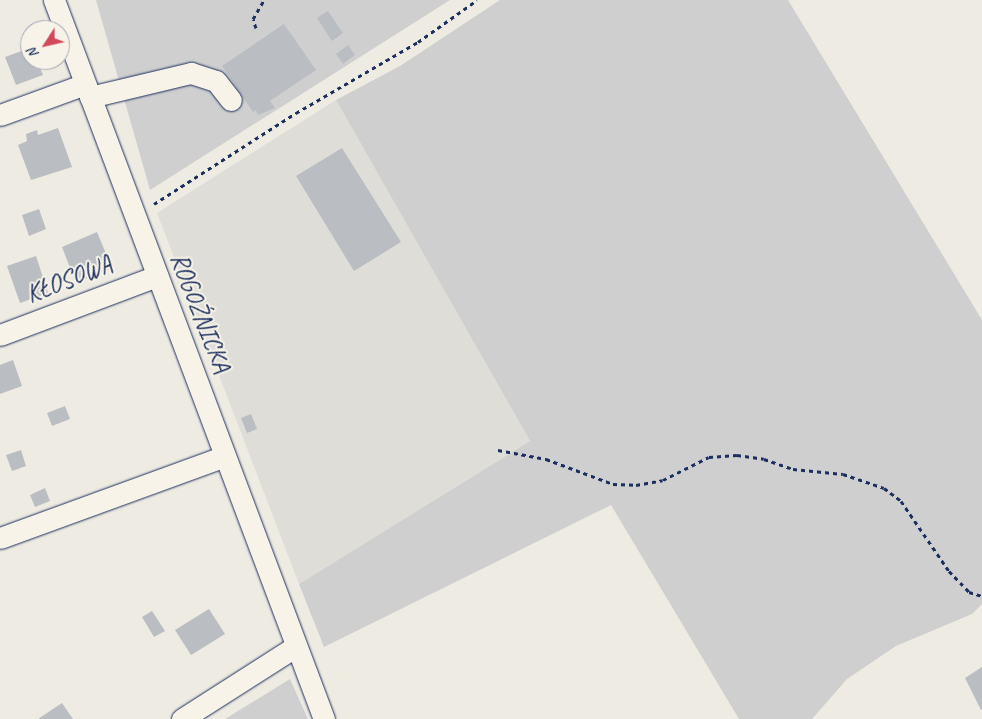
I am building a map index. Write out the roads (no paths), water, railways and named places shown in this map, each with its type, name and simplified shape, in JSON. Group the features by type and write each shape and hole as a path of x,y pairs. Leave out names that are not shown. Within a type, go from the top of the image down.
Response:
{"street":[{"name":"ROGOŹNICKA","path":"54,0 324,719"},
{"path":"0,115 87,90 191,74 216,81 231,100"},
{"name":"KŁOSOWA","path":"0,335 157,276"},
{"path":"0,538 225,456"},
{"path":"182,719 296,646"}]}
